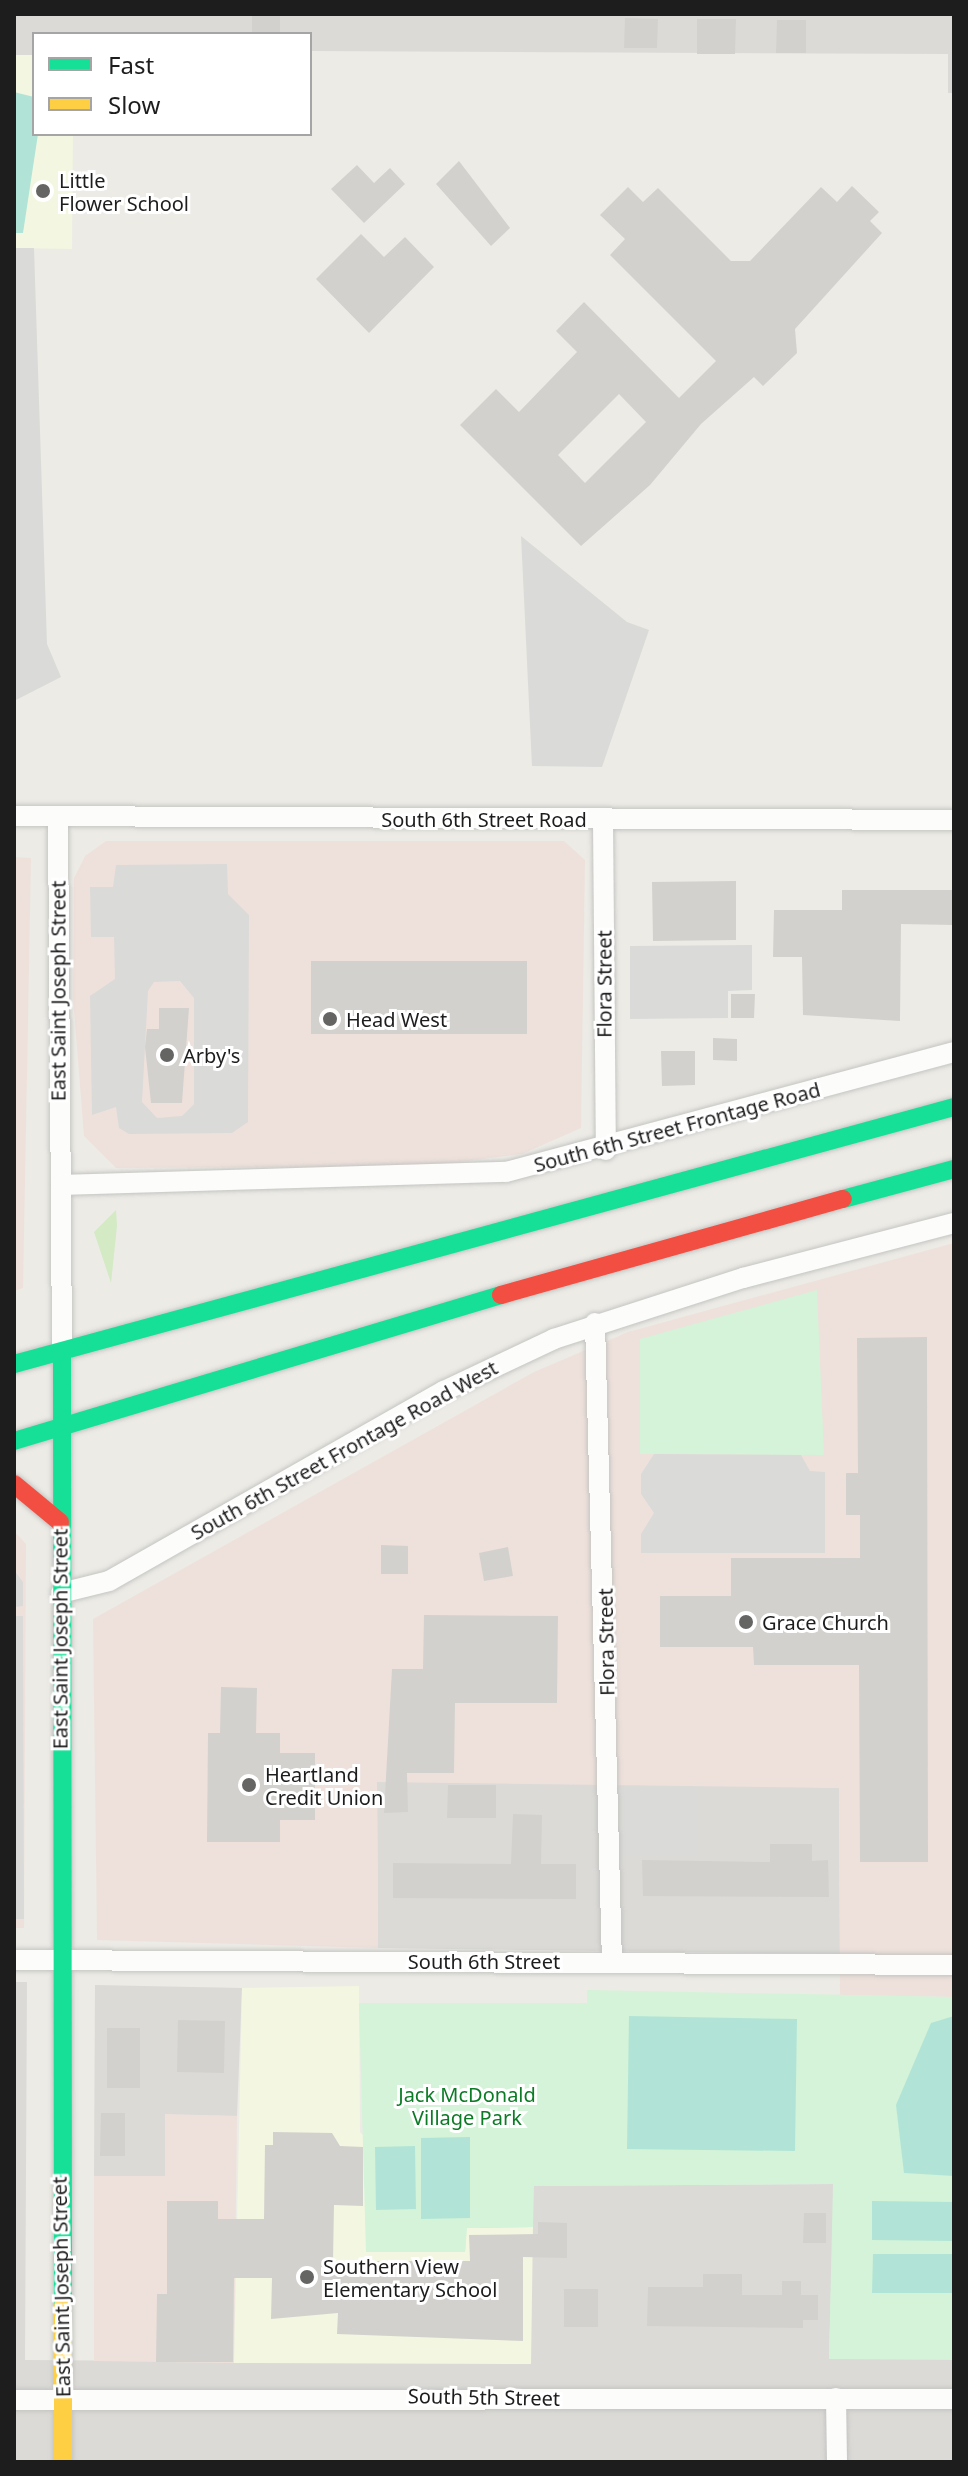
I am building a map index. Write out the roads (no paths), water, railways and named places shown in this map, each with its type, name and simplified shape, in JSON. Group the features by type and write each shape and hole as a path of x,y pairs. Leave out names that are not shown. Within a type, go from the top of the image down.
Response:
{"main road":[{"path":"14,1364 62,1354 954,1107"},
{"path":"14,1441 62,1424 629,1256 954,1169"},
{"name":"East Saint Joseph Street","path":"62,1354 60,1960 63,2462"},
{"path":"14,1484 60,1522"}],"street":[{"name":"South 6th Street Road","path":"14,816 954,820"},
{"name":"East Saint Joseph Street","path":"58,817 62,1354"},
{"name":"Flora Street","path":"603,819 606,1150"},
{"name":"South 6th Street Frontage Road","path":"61,1185 453,1178 606,1150 954,1052"},
{"name":"South 6th Street Frontage Road West","path":"61,1593 109,1581 444,1391 595,1323 954,1223"},
{"name":"Flora Street","path":"595,1323 612,1962"},
{"name":"South 6th Street","path":"14,1960 954,1965"},
{"name":"South 5th Street","path":"14,2400 63,2396 954,2399"},
{"path":"836,2398 837,2462"}],"place":[{"name":"Little Flower School","path":"43,191"},
{"name":"Head West","path":"330,1019"},
{"name":"Arby's","path":"167,1055"},
{"name":"Grace Church","path":"746,1622"},
{"name":"Heartland Credit Union","path":"249,1785"},
{"name":"Southern View Elementary School","path":"307,2277"}],"park label":[{"name":"Jack McDonald Village Park","path":"467,2106"}]}
